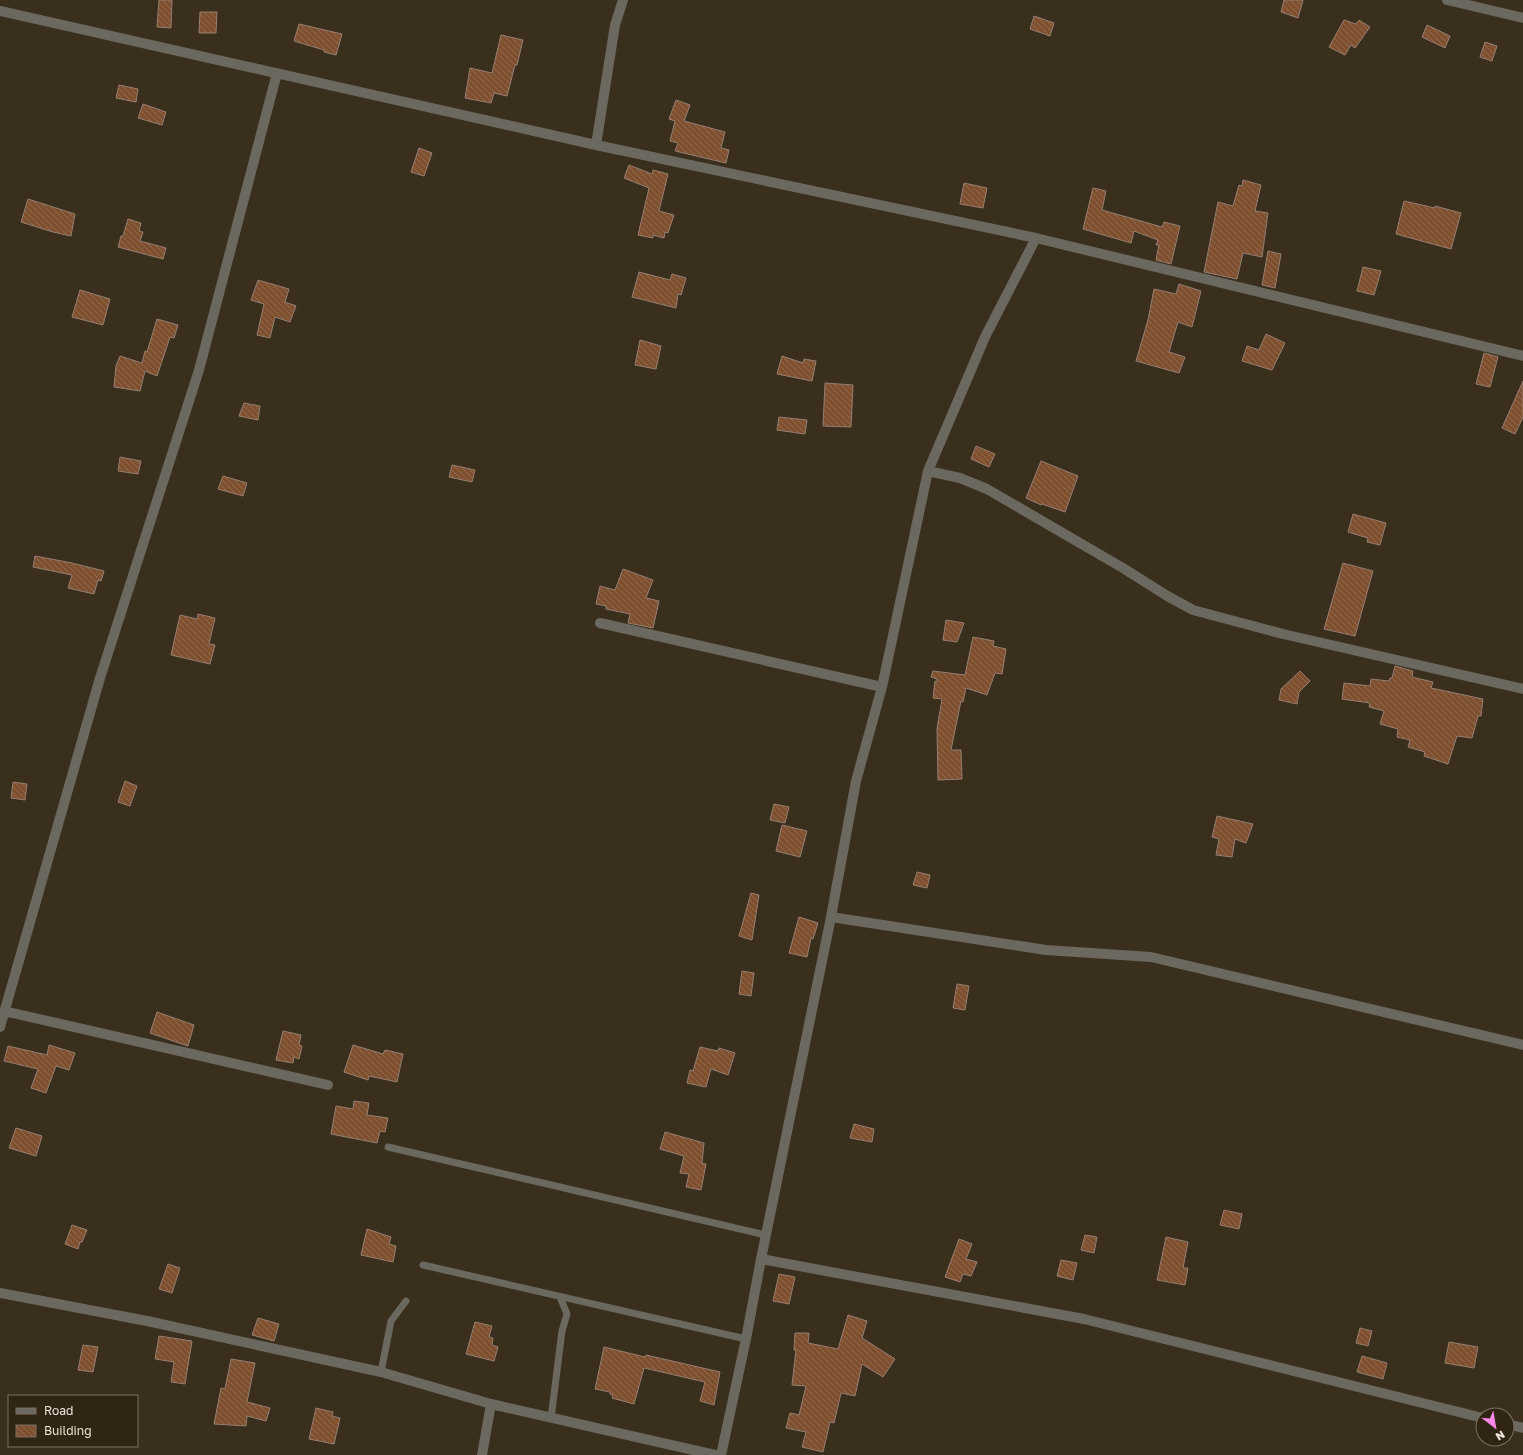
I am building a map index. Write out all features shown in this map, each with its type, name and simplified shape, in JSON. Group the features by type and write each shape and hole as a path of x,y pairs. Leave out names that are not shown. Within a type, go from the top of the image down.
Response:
{"street":[{"path":"596,145 615,25 623,0"},
{"path":"1447,0 1465,2 1523,18"},
{"path":"0,11 596,145 1036,238 1523,356"},
{"path":"0,1027 100,678 199,370 277,73"},
{"path":"721,1455 746,1339 831,917 856,781 882,687 928,471 985,337 1036,238"},
{"path":"928,471 960,478 988,489 1193,610 1283,634 1523,689"},
{"path":"600,623 882,687"},
{"path":"831,917 1046,950 1151,957 1523,1045"},
{"path":"4,1011 328,1085"},
{"path":"761,1259 1084,1319 1475,1416"},
{"path":"0,1293 147,1321 381,1372 492,1404 715,1455"},
{"path":"482,1455 492,1404"}],"lane":[{"path":"388,1147 766,1235"},
{"path":"423,1265 746,1339"},
{"path":"551,1418 562,1331 567,1314 560,1297"},
{"path":"381,1372 391,1321 406,1301"}],"building":[{"path":"159,0 172,0 171,28 157,27"},
{"path":"1284,0 1303,0 1298,18 1281,12"},
{"path":"200,12 217,12 216,33 199,33"},
{"path":"1034,16 1054,23 1050,36 1030,29"},
{"path":"1344,20 1356,24 1359,20 1370,27 1355,48 1351,45 1345,55 1329,47"},
{"path":"299,24 342,34 336,55 294,41"},
{"path":"1427,25 1450,36 1445,48 1422,37"},
{"path":"501,35 523,40 507,96 494,93 491,103 465,98 470,68 492,73"},
{"path":"1485,42 1497,46 1492,61 1480,57"},
{"path":"119,85 138,89 136,102 116,98"},
{"path":"676,100 690,105 684,121 725,132 721,148 729,150 726,163 675,151 678,143 670,141 675,121 669,119"},
{"path":"143,104 166,112 162,125 138,118"},
{"path":"419,148 432,153 424,176 411,172"},
{"path":"629,165 652,174 653,170 668,174 659,211 674,215 668,233 665,232 664,238 653,235 653,238 638,235 649,188 624,178"},
{"path":"1243,180 1261,185 1255,211 1268,213 1262,257 1243,253 1237,279 1204,272 1218,202 1233,206 1239,185 1242,186"},
{"path":"964,183 987,188 983,208 960,204"},
{"path":"1093,188 1106,191 1102,210 1162,227 1164,222 1180,226 1171,264 1156,260 1159,245 1156,245 1158,240 1134,231 1131,243 1083,229"},
{"path":"28,199 75,214 71,236 21,222"},
{"path":"1404,201 1435,208 1435,206 1461,213 1451,249 1396,234"},
{"path":"128,219 141,223 139,231 143,232 140,241 166,248 163,259 118,247"},
{"path":"1268,251 1281,254 1275,288 1262,285"},
{"path":"1363,267 1381,271 1374,295 1357,291"},
{"path":"639,272 670,280 672,274 686,278 681,295 678,294 676,308 632,297"},
{"path":"258,280 289,289 285,302 296,306 290,322 275,317 270,338 257,335 264,304 251,300"},
{"path":"1179,284 1201,291 1192,327 1178,322 1169,352 1185,357 1179,373 1136,361 1148,320 1154,289 1176,294"},
{"path":"80,290 110,299 103,325 72,317"},
{"path":"157,319 178,325 174,338 170,337 157,376 145,371 140,391 114,387 116,366 120,356 142,363"},
{"path":"1266,334 1285,343 1272,370 1242,361 1247,346 1259,350"},
{"path":"640,340 661,346 656,369 635,365"},
{"path":"1484,353 1498,357 1490,387 1476,384"},
{"path":"782,356 803,363 804,359 816,361 812,381 777,374"},
{"path":"1523,381 1523,417 1515,434 1502,428"},
{"path":"825,383 853,385 851,427 823,426"},
{"path":"244,403 260,406 258,420 239,416"},
{"path":"779,417 807,420 805,434 777,430"},
{"path":"976,446 995,454 989,467 971,459"},
{"path":"120,457 141,461 138,474 118,471"},
{"path":"1041,461 1078,476 1065,512 1042,504 1041,505 1026,498"},
{"path":"452,465 475,470 472,482 449,477"},
{"path":"223,476 247,483 243,496 218,489"},
{"path":"1353,514 1386,523 1380,545 1367,542 1368,538 1348,532"},
{"path":"35,556 104,571 101,581 98,580 94,594 68,588 72,575 33,567"},
{"path":"1343,563 1373,571 1355,636 1324,629"},
{"path":"623,569 653,580 646,598 659,601 653,628 628,623 630,614 606,609 606,606 596,604 600,586 615,590"},
{"path":"198,614 215,618 209,644 215,645 210,664 171,655 180,615 197,619"},
{"path":"946,620 964,623 957,642 943,640"},
{"path":"973,637 994,641 993,646 1006,649 1002,674 995,673 987,695 966,688 963,702 961,701 951,750 961,750 962,779 938,780 937,729 942,699 933,698 935,681 937,682 937,679 931,677 933,671 965,675"},
{"path":"1395,666 1413,671 1412,677 1433,682 1431,688 1483,699 1481,716 1478,716 1472,738 1457,736 1448,764 1424,756 1425,752 1408,747 1410,740 1397,737 1398,729 1380,724 1384,711 1369,707 1370,703 1342,699 1344,683 1370,686 1371,679 1389,681 1390,678 1392,678"},
{"path":"1300,671 1310,681 1299,692 1297,704 1279,700 1281,689"},
{"path":"125,781 137,786 130,806 118,802"},
{"path":"13,782 27,784 25,800 11,798"},
{"path":"774,804 789,807 785,823 770,820"},
{"path":"1217,816 1253,824 1246,843 1235,839 1232,857 1216,855 1219,839 1212,837"},
{"path":"782,825 807,831 800,857 776,851"},
{"path":"917,872 930,875 927,888 913,885"},
{"path":"751,893 759,895 752,940 739,936"},
{"path":"799,917 818,923 813,939 811,938 807,957 789,953"},
{"path":"742,971 754,973 751,996 739,994"},
{"path":"957,984 969,986 965,1010 953,1008"},
{"path":"157,1012 194,1025 188,1046 150,1033"},
{"path":"283,1031 301,1035 299,1045 302,1046 299,1059 294,1057 293,1063 276,1060"},
{"path":"49,1045 75,1053 69,1070 56,1066 46,1093 31,1088 38,1069 4,1061 8,1046 47,1055"},
{"path":"353,1045 383,1054 385,1050 403,1054 397,1082 369,1076 368,1080 344,1072"},
{"path":"700,1047 718,1051 719,1048 735,1053 728,1075 711,1069 706,1087 687,1083 690,1070 693,1071"},
{"path":"354,1101 369,1103 367,1115 388,1118 385,1132 380,1131 377,1143 331,1134 336,1106 353,1109"},
{"path":"854,1124 874,1129 872,1142 850,1138"},
{"path":"16,1128 42,1136 36,1156 9,1148"},
{"path":"665,1132 704,1143 702,1163 706,1164 701,1190 686,1187 689,1174 680,1173 684,1156 660,1149"},
{"path":"1224,1210 1242,1214 1239,1229 1220,1225"},
{"path":"72,1225 87,1230 78,1249 65,1244"},
{"path":"367,1229 391,1237 389,1244 396,1246 393,1262 361,1255"},
{"path":"1085,1235 1097,1237 1094,1253 1081,1250"},
{"path":"1166,1237 1188,1242 1183,1268 1188,1268 1185,1285 1157,1280"},
{"path":"959,1239 972,1244 966,1259 977,1262 971,1276 963,1274 960,1282 945,1277"},
{"path":"1061,1260 1077,1263 1073,1280 1057,1276"},
{"path":"168,1264 180,1268 172,1293 159,1289"},
{"path":"779,1274 795,1277 789,1304 773,1301"},
{"path":"848,1315 867,1321 862,1338 895,1359 883,1377 862,1364 855,1396 841,1393 834,1423 830,1422 823,1452 802,1447 806,1432 786,1428 790,1413 799,1415 806,1386 792,1385 796,1350 794,1350 795,1333 809,1333 808,1343 838,1349"},
{"path":"258,1318 279,1324 274,1341 252,1335"},
{"path":"475,1322 492,1326 489,1337 493,1338 492,1345 498,1347 494,1361 466,1354"},
{"path":"1360,1328 1372,1331 1368,1346 1356,1343"},
{"path":"159,1336 192,1341 185,1384 171,1382 174,1362 155,1359"},
{"path":"1449,1342 1478,1347 1474,1368 1445,1363"},
{"path":"83,1345 98,1347 93,1372 78,1370"},
{"path":"604,1347 720,1372 714,1405 700,1401 705,1382 644,1368 634,1404 612,1398 613,1395 610,1394 610,1392 595,1389"},
{"path":"1362,1356 1387,1363 1383,1379 1357,1372"},
{"path":"231,1359 255,1363 247,1402 270,1408 266,1421 247,1416 246,1426 214,1424 221,1388 225,1389"},
{"path":"316,1408 333,1412 332,1416 340,1418 334,1444 309,1439"}]}
